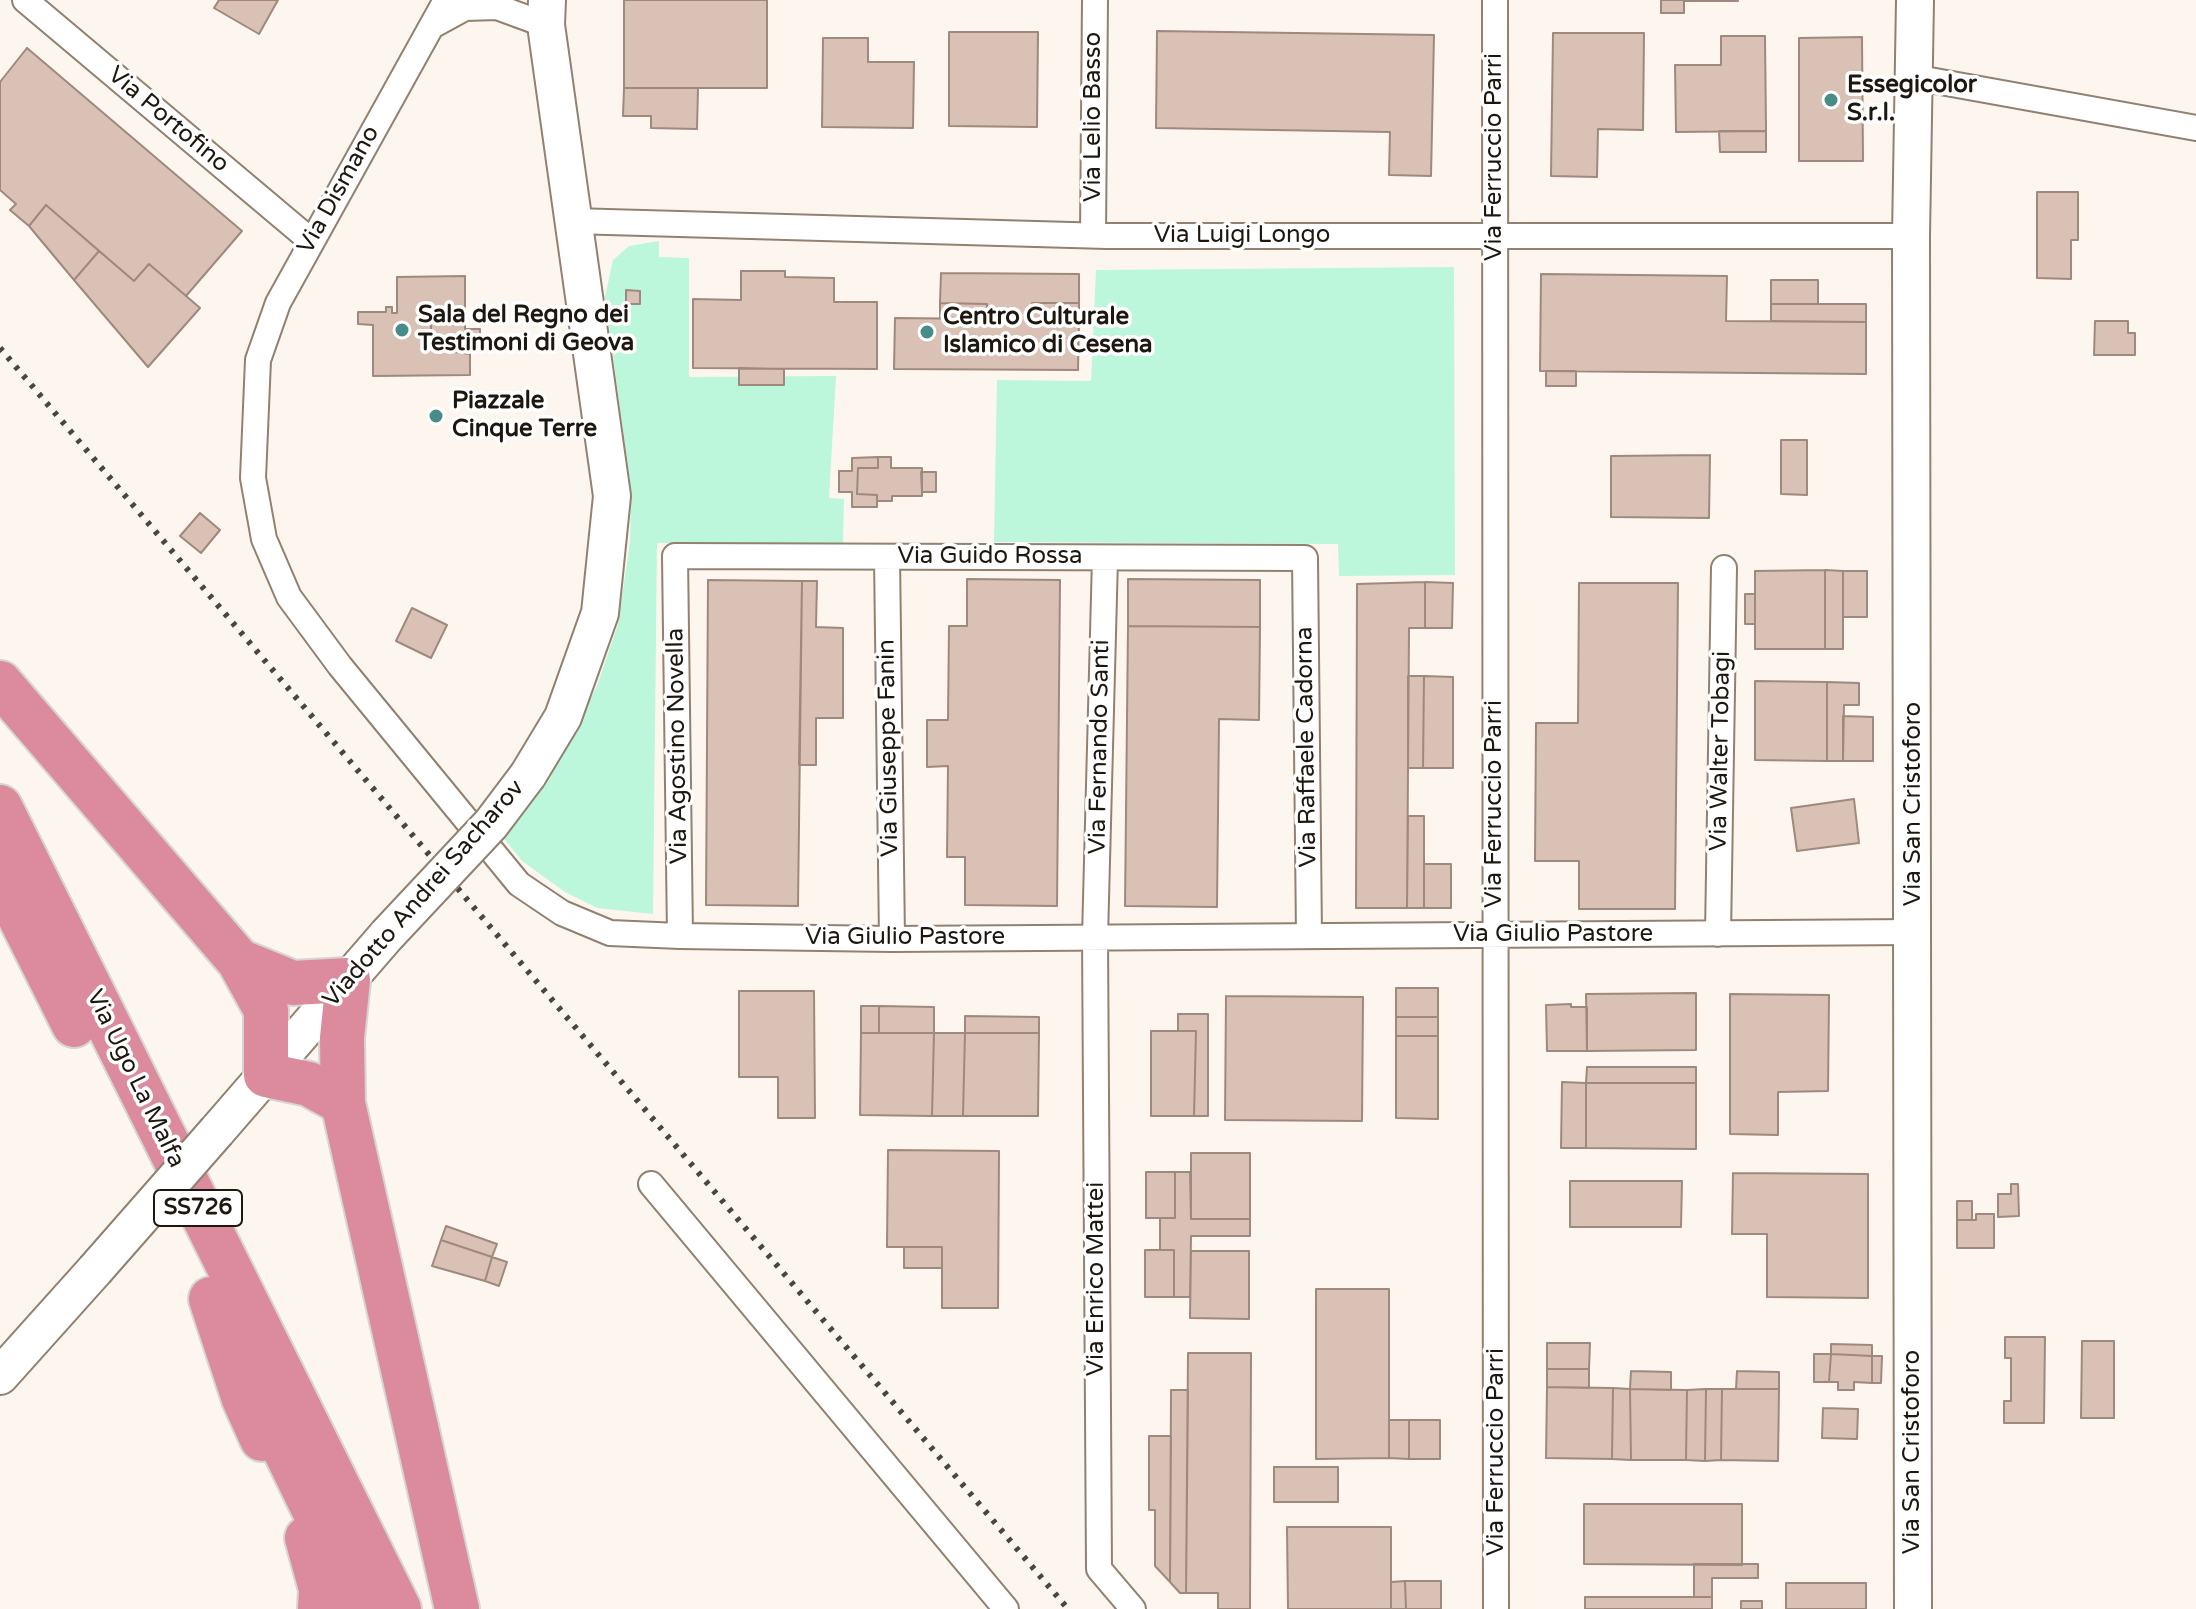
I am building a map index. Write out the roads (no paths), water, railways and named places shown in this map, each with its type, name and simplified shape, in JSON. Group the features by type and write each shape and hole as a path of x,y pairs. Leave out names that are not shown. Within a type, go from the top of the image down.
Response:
{"highway":[{"path":"0,683 239,961 266,1010 266,1075 309,1084 343,1103"},
{"name":"Via Ugo La Malfa","path":"0,807 399,1609"},
{"name":"Via Ugo La Malfa","path":"0,877 362,1609"},
{"path":"239,961 293,983 348,980 342,1038 343,1103 457,1609"},
{"path":"211,1299 244,1399 311,1547 321,1589 320,1609"}],"street":[{"name":"Via Portofino","path":"25,0 310,240"},
{"name":"Via Dismano","path":"258,360 278,303 310,240 446,0"},
{"name":"Via Lelio Basso","path":"1093,235 1095,0"},
{"name":"Via Ferruccio Parri","path":"1495,0 1496,1609"},
{"name":"Via San Cristoforo","path":"1913,1609 1911,236 1915,0"},
{"path":"432,26 465,8 497,7 546,12"},
{"name":"Viadotto Andrei Sacharov","path":"0,1376 387,935 491,824 528,775 563,717 600,613 612,496 572,221 546,12"},
{"path":"1913,77 2196,128"},
{"name":"Via Luigi Longo","path":"572,221 870,232 1093,235 1911,236"},
{"name":"Via Giulio Pastore","path":"258,360 253,478 264,539 289,597 340,666 519,884 562,913 610,933 892,939 1914,932"},
{"name":"Via Agostino Novella","path":"675,556 680,936"},
{"name":"Via Guido Rossa","path":"675,556 1305,558"},
{"name":"Via Giuseppe Fanin","path":"887,557 892,939"},
{"name":"Via Fernando Santi","path":"1095,937 1105,558"},
{"name":"Via Raffaele Cadorna","path":"1305,558 1309,936"},
{"name":"Via Walter Tobagi","path":"1718,934 1724,568"},
{"name":"Via Enrico Mattei","path":"1095,937 1099,1569 1133,1609"},
{"path":"651,1184 1006,1609"}],"railway":[{"path":"0,348 1068,1609"}],"place":[{"name":"Essegicolor S.r.l.","path":"1831,100"},
{"name":"Sala del Regno dei Testimoni di Geova","path":"402,330"},
{"name":"Centro Culturale Islamico di Cesena","path":"927,332"},
{"name":"Piazzale Cinque Terre","path":"436,416"}]}
